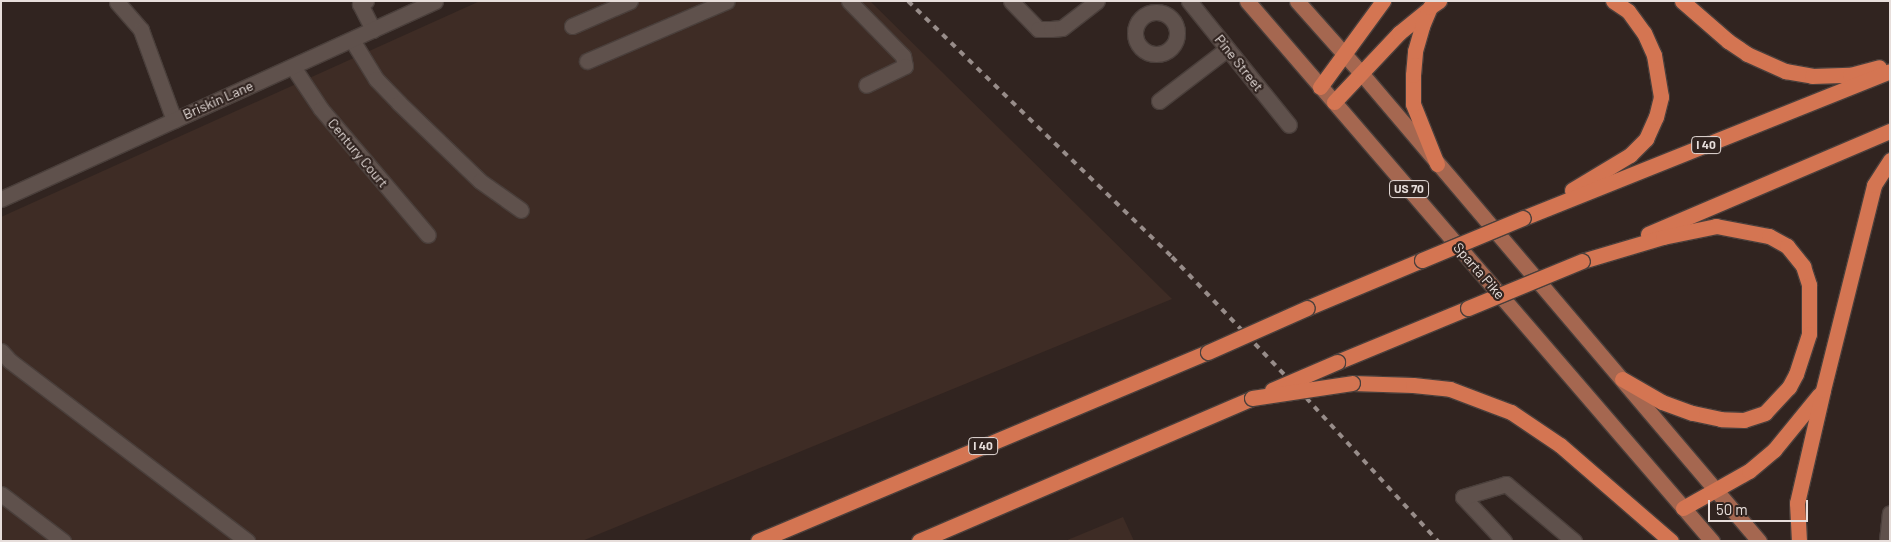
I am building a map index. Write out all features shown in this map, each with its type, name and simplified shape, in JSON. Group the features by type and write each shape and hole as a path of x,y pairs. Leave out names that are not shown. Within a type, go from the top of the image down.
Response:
{"highway":[{"path":"1320,87 1345,57 1384,1"},
{"path":"1523,218 1630,155 1646,139 1656,117 1661,97 1654,55 1639,26 1628,11 1613,1"},
{"path":"1682,1 1728,41 1747,54 1785,71 1812,76 1850,75 1890,64"},
{"path":"1334,102 1399,33 1435,4"},
{"path":"1435,4 1422,26 1415,51 1413,104 1437,164"},
{"name":"I 40","path":"758,541 1523,218 1890,71"},
{"path":"919,541 1337,362 1582,262 1890,131"},
{"path":"1799,541 1797,503 1823,390 1874,185 1890,160"},
{"path":"1582,262 1662,237 1716,226 1769,236 1788,246 1803,266 1809,285 1809,334 1796,374 1789,387 1765,413 1744,420 1721,419 1692,413 1662,402 1622,380"},
{"path":"1252,398 1352,383 1413,385 1450,389 1511,412 1560,445 1671,541"},
{"path":"1683,508 1749,471 1774,450 1823,390"}],"main road":[{"name":"Sparta Pike","path":"1247,1 1712,541"},
{"name":"US 70","path":"1296,1 1362,74 1759,541"}],"street":[{"name":"Briskin Lane","path":"1,199 294,67 435,1"},
{"path":"572,26 630,1"},
{"path":"587,61 727,1"},
{"path":"849,1 895,48 904,61 905,66 866,85"},
{"path":"1011,1 1038,29 1051,29 1067,24 1097,1"},
{"path":"117,2 141,30 174,120"},
{"path":"361,2 373,30"},
{"path":"1171,18 1189,2"},
{"name":"Pine Street","path":"1189,2 1289,125"},
{"path":"352,40 376,79 399,103 480,181 521,210"},
{"path":"1159,101 1227,48"},
{"name":"Century Court","path":"294,67 321,109 428,235"},
{"path":"4,360 247,541"},
{"path":"1504,541 1463,497 1506,484 1574,541"},
{"path":"1,494 63,541"},
{"path":"1888,541 1890,514"}],"shaded area":[{"path":"480,1 870,1 1172,299 582,541 1,541 1,217"},
{"path":"1123,517 1134,541 1065,541"}],"railway":[{"path":"908,1 1172,257 1298,389 1438,541"}]}
